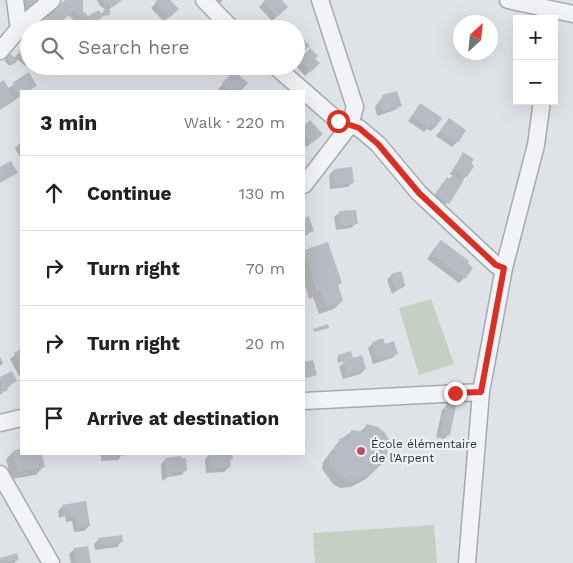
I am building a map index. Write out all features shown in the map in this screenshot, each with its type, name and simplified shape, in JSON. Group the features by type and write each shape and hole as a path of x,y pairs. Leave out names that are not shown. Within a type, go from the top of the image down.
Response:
{"street":[{"path":"15,0 18,23 20,25"},
{"path":"28,20 52,0"},
{"path":"204,0 223,20"},
{"path":"305,184 350,125 355,107 320,0"},
{"path":"508,0 554,14 573,14"},
{"path":"0,50 20,27"},
{"path":"285,75 302,90"},
{"path":"305,92 338,121 359,128 378,144 419,193 496,265 504,268"},
{"path":"467,563 481,392 504,268 536,145 541,105"},
{"path":"305,401 481,392"},
{"path":"0,422 20,418"},
{"path":"0,474 51,563"}],"green space":[{"path":"431,299 454,364 419,375 399,308"},
{"path":"434,525 437,563 315,563 313,533"}],"building":[{"path":"27,0 38,0 30,7"},
{"path":"65,0 83,0 83,11 88,16 99,10 103,17 98,20 84,20 74,11 64,20 42,20"},
{"path":"102,0 122,0 113,7"},
{"path":"157,0 170,0 179,9 169,18 155,2"},
{"path":"265,0 282,0 288,7 277,17 263,2"},
{"path":"107,8 111,12 107,16 103,12"},
{"path":"305,41 310,46 305,50"},
{"path":"310,48 318,56 315,59 320,63 311,72 305,66 305,53"},
{"path":"10,54 18,60 13,65 5,58"},
{"path":"24,75 31,75 37,86 29,90 20,90 19,96 12,83"},
{"path":"230,75 239,75 248,83 242,90 229,90 222,83"},
{"path":"4,80 15,100 0,109 0,82"},
{"path":"397,91 402,106 382,112 379,101 383,100 382,95"},
{"path":"420,103 442,118 436,127 431,124 429,128 412,116"},
{"path":"449,118 466,130 458,143 440,131"},
{"path":"310,120 323,134 312,143 305,135 305,124"},
{"path":"463,152 474,159 471,164 474,166 467,177 454,169"},
{"path":"11,161 18,173 0,183 0,167"},
{"path":"352,167 354,183 335,185 334,169"},
{"path":"453,175 463,182 449,204 435,195 447,177 450,179"},
{"path":"356,210 358,224 340,226 339,211"},
{"path":"309,216 314,231 305,234 305,218"},
{"path":"441,240 469,261 468,263 473,268 465,279 431,253"},
{"path":"328,242 342,283 338,285 343,301 326,307 321,290 317,292 305,250"},
{"path":"401,271 405,285 398,289 395,288 391,274"},
{"path":"328,324 329,328 314,332 313,329"},
{"path":"383,338 385,344 394,341 398,354 378,360 372,342"},
{"path":"20,350 20,364 14,353"},
{"path":"351,351 353,358 362,355 366,369 348,375 343,361 340,362 338,355"},
{"path":"313,360 317,375 305,379 305,362"},
{"path":"12,371 17,381 6,387 8,390 1,393 0,377"},
{"path":"447,403 456,406 450,435 440,432"},
{"name":"École élémentaire de l'Arpent","path":"366,424 378,427 389,440 386,460 368,477 348,481 334,470 329,461 330,453 337,454 333,449 339,445 340,438 348,440 351,430 367,432"},
{"path":"452,439 457,440 455,449 449,447"},
{"path":"20,449 20,455 42,455 45,467 18,472 13,451"},
{"path":"106,455 125,455 106,457"},
{"path":"209,455 232,455 233,459 230,460 231,467 211,469"},
{"path":"181,456 181,458 186,458 187,471 170,472 170,476 167,476 165,458"},
{"path":"86,501 90,526 78,528 76,517 71,517 70,512 64,513 62,505"},
{"path":"122,535 123,542 99,546 98,538"},
{"path":"88,546 91,563 76,563 74,548"},
{"path":"17,553 19,560 0,563 0,558"}],"place":[{"name":"École élémentaire de l'Arpent","path":"361,451"}],"route":[{"path":"338,121 359,128 378,144 419,193 496,265 504,268 481,392 455,393"}]}
